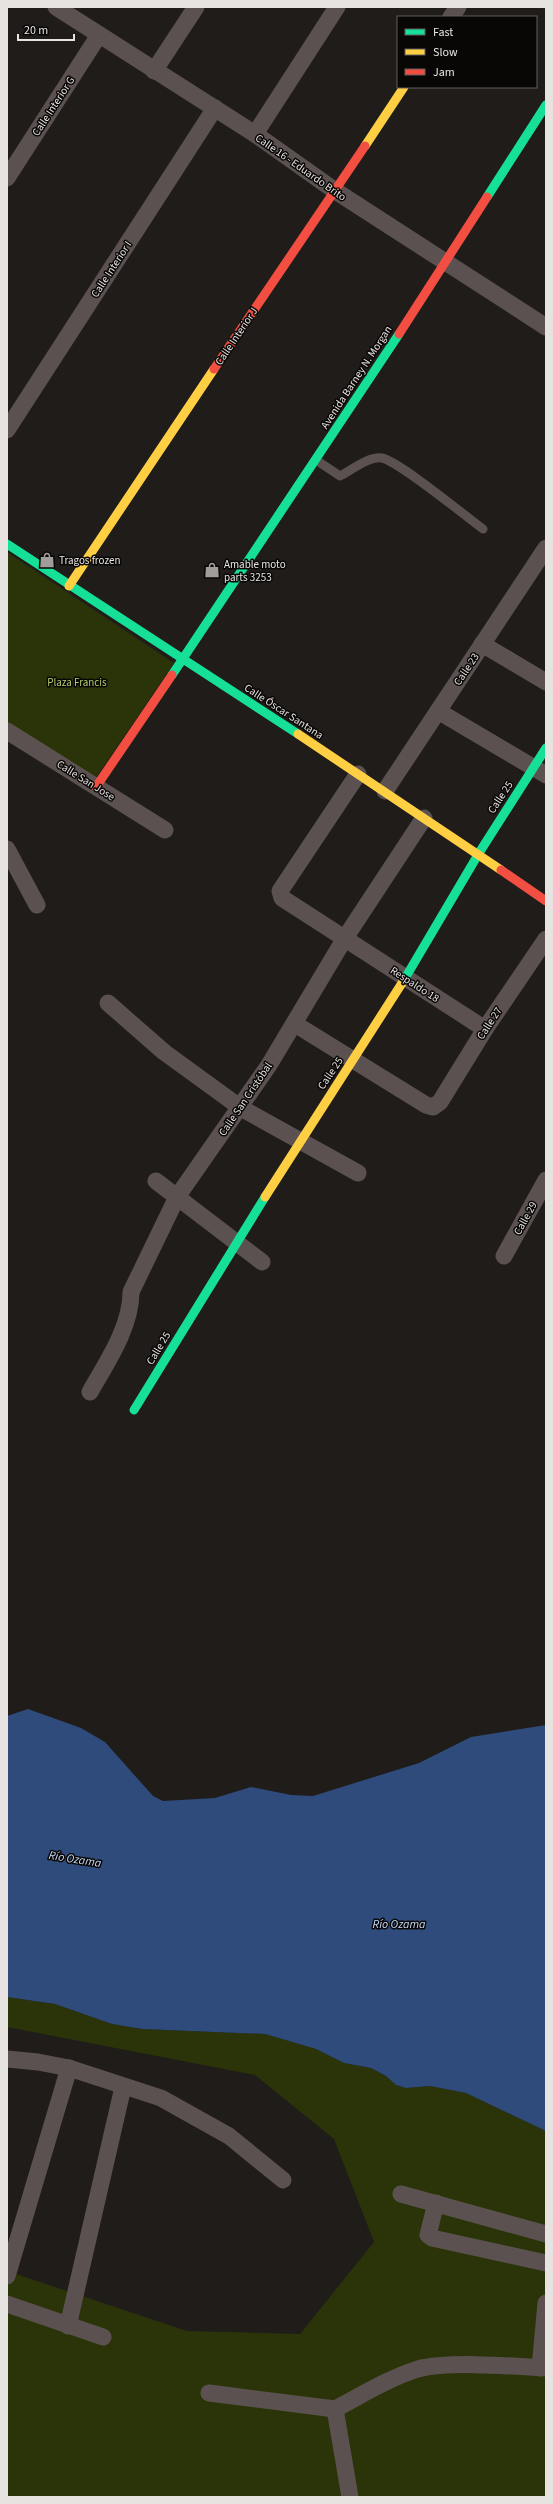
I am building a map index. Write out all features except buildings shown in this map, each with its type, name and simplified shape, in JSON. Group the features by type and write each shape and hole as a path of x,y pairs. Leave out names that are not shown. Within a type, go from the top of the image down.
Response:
{"street":[{"name":"Calle 16 - Eduardo Brito","path":"56,7 154,71 255,134 334,190 446,264 546,327"},
{"path":"154,71 196,7"},
{"path":"255,134 337,7"},
{"path":"452,16 458,7"},
{"name":"Calle Interior G","path":"7,178 99,35"},
{"name":"Calle Interior J","path":"69,586 403,88"},
{"name":"Avenida Barney N. Morgan","path":"96,787 183,660 446,264 546,105"},
{"name":"Calle Interior I","path":"7,430 215,108"},
{"name":"Calle Óscar Santana","path":"7,544 69,586 385,791 478,853 546,901"},
{"name":"Calle 23","path":"385,791 482,644 543,559"},
{"path":"482,644 546,682"},
{"path":"438,711 540,771"},
{"name":"Calle San Jose","path":"7,731 165,830"},
{"name":"Calle 25","path":"134,1410 236,1242 406,977 478,853 540,771 546,748"},
{"name":"Respaldo 18","path":"358,774 280,891 282,898 485,1029"},
{"name":"Calle San Cristóbal","path":"90,1392 114,1349 131,1304 131,1292 177,1197 241,1108 295,1024 345,938 424,818"},
{"path":"7,849 37,905"},
{"name":"Calle 27","path":"353,1060 426,1105 433,1107 440,1102 485,1029 546,938"},
{"path":"108,1003 159,1047 241,1108 299,1142 358,1173"},
{"path":"295,1024 353,1060"},
{"name":"Calle 29","path":"504,1256 546,1180"},
{"path":"156,1181 262,1262"},
{"path":"7,2059 38,2062 69,2068 123,2087 161,2098 229,2136 283,2180"},
{"path":"7,2276 69,2068"},
{"path":"68,2326 123,2087"},
{"path":"402,2194 546,2234"},
{"path":"436,2203 428,2230 428,2235 432,2238 546,2263"},
{"path":"209,2393 335,2409 398,2377 418,2369 442,2366 543,2368 546,2303"},
{"path":"7,2304 103,2337"},
{"path":"335,2409 350,2497"}],"lane":[{"path":"316,460 340,476 368,460 382,458 401,468 483,529"}],"green space":[{"name":"Plaza Francis","path":"7,552 174,663 95,779 7,723"},
{"path":"7,1997 55,2004 112,2024 142,2029 265,2034 316,2049 344,2063 371,2068 386,2076 396,2085 406,2088 430,2086 466,2093 546,2131 546,2497 7,2497 7,2271 187,2331 300,2334 374,2242 334,2139 255,2075 7,2027"}],"water":[{"name":"Río Ozama","path":"28,1709 81,1728 105,1742 153,1796 163,1801 215,1798 251,1787 291,1795 313,1796 419,1763 471,1737 546,1725 546,2131 466,2093 430,2086 406,2088 396,2085 386,2076 371,2068 344,2063 316,2049 265,2034 142,2029 112,2024 55,2004 7,1997 7,1716"}],"traffic: fast":[{"path":"487,197 546,105"},
{"path":"172,675 399,334"},
{"path":"7,544 298,734"},
{"path":"404,980 479,853 546,748"},
{"path":"134,1410 265,1197"}],"traffic: slow":[{"path":"365,146 403,88"},
{"path":"69,586 214,369"},
{"path":"298,734 501,870"},
{"path":"265,1197 404,980"}],"traffic: jam":[{"path":"214,369 365,146"},
{"path":"399,334 487,197"},
{"path":"96,787 172,675"},
{"path":"501,870 546,901"}],"place":[{"name":"Tragos frozen","path":"47,560"},
{"name":"Amable moto parts 3253","path":"212,570"}]}
